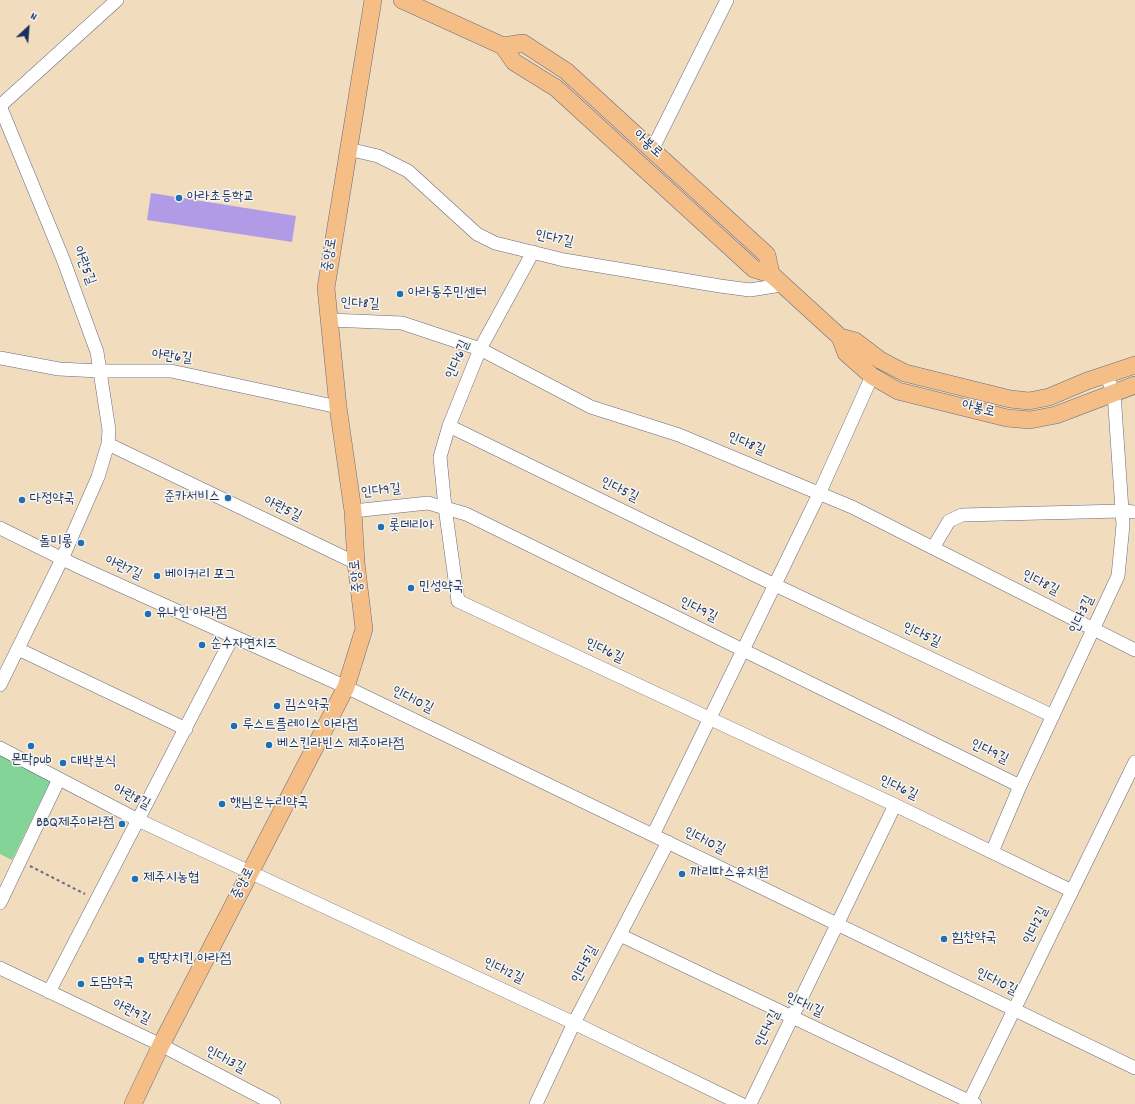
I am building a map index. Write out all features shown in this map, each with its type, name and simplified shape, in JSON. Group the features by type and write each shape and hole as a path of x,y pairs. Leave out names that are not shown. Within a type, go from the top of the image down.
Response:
{"main road":[{"name":"중앙로","path":"133,1104 161,1046 346,687 364,629 356,563 354,511 338,407 326,288 373,0"},
{"path":"402,0 503,46"},
{"name":"아봉로","path":"776,279 767,255 566,71 523,44 503,46 514,62 556,88 754,269 776,279 840,337 855,341 880,360 905,373 1010,399 1029,401 1050,397 1135,365"},
{"name":"아봉로","path":"840,337 846,353 872,376 898,391 1007,418 1030,420 1056,415 1135,385"}],"street":[{"path":"0,106 118,0"},
{"path":"652,150 727,0"},
{"name":"아란5길","path":"0,106 66,266 98,352 99,372 109,430 108,444 98,477 62,559 0,684"},
{"name":"인다7길","path":"348,148 378,156 408,171 477,234 495,243 572,261 750,290 776,279"},
{"name":"인다6길","path":"533,252 480,349 449,426 440,457 444,508 458,601 709,720 896,805 1072,891"},
{"name":"인다8길","path":"329,320 402,323 480,349 591,407 679,435 852,507 1135,650"},
{"name":"아란6길","path":"0,358 59,369 99,372 171,371 338,407"},
{"name":"인다3길","path":"992,852 1020,786 1118,576 1123,525 1129,511 1114,393 1106,375"},
{"path":"653,835 819,494 872,376"},
{"name":"인다5길","path":"449,426 775,585 1053,716"},
{"name":"아란5길","path":"108,444 356,563"},
{"name":"인다9길","path":"354,511 428,503 466,514 1020,786"},
{"path":"933,548 949,521 962,515 1129,511"},
{"name":"아란7길","path":"0,528 62,559 346,687"},
{"path":"49,992 233,636"},
{"path":"18,649 186,729"},
{"name":"인다10길","path":"346,687 1135,1068"},
{"name":"아란8길","path":"0,748 138,820 250,872"},
{"name":"인다2길","path":"971,1103 1014,1009 1135,762"},
{"path":"0,903 59,779"},
{"name":"인다4길","path":"750,1104 896,805"},
{"name":"인다5길","path":"536,1104 574,1023 668,842"},
{"name":"인다12길","path":"250,872 574,1023 740,1104"},
{"name":"인다11길","path":"620,935 971,1103"},
{"name":"아란9길","path":"0,968 161,1046"},
{"name":"인다13길","path":"161,1046 274,1104"}],"path":[{"path":"20,861 97,900"}],"green space":[{"path":"0,749 52,778 12,860 0,854"}],"building":[{"path":"151,193 296,216 292,242 147,220"}],"place":[{"name":"아라초등학교","path":"179,198"},
{"name":"아라동주민센터","path":"400,294"},
{"name":"준카서비스","path":"228,498"},
{"name":"다정약국","path":"22,500"},
{"name":"롯데리아","path":"381,527"},
{"name":"돌미롱","path":"81,543"},
{"name":"베이커리 포그","path":"157,576"},
{"name":"민성약국","path":"411,588"},
{"name":"유나인 아라점","path":"148,614"},
{"name":"순수자연치즈","path":"202,645"},
{"name":"킴스약국","path":"277,706"},
{"name":"루스트플레이스 아라점","path":"234,726"},
{"name":"베스킨라빈스 제주아라점","path":"269,745"},
{"name":"몬딱pub","path":"31,746"},
{"name":"대박분식","path":"63,763"},
{"name":"햇님온누리약국","path":"222,804"},
{"name":"BBQ제주아라점","path":"122,824"},
{"name":"까리따스유치원","path":"682,874"},
{"name":"제주시농협","path":"135,879"},
{"name":"힘찬약국","path":"944,939"},
{"name":"땅땅치킨 아라점","path":"141,960"},
{"name":"도담약국","path":"81,984"}]}
